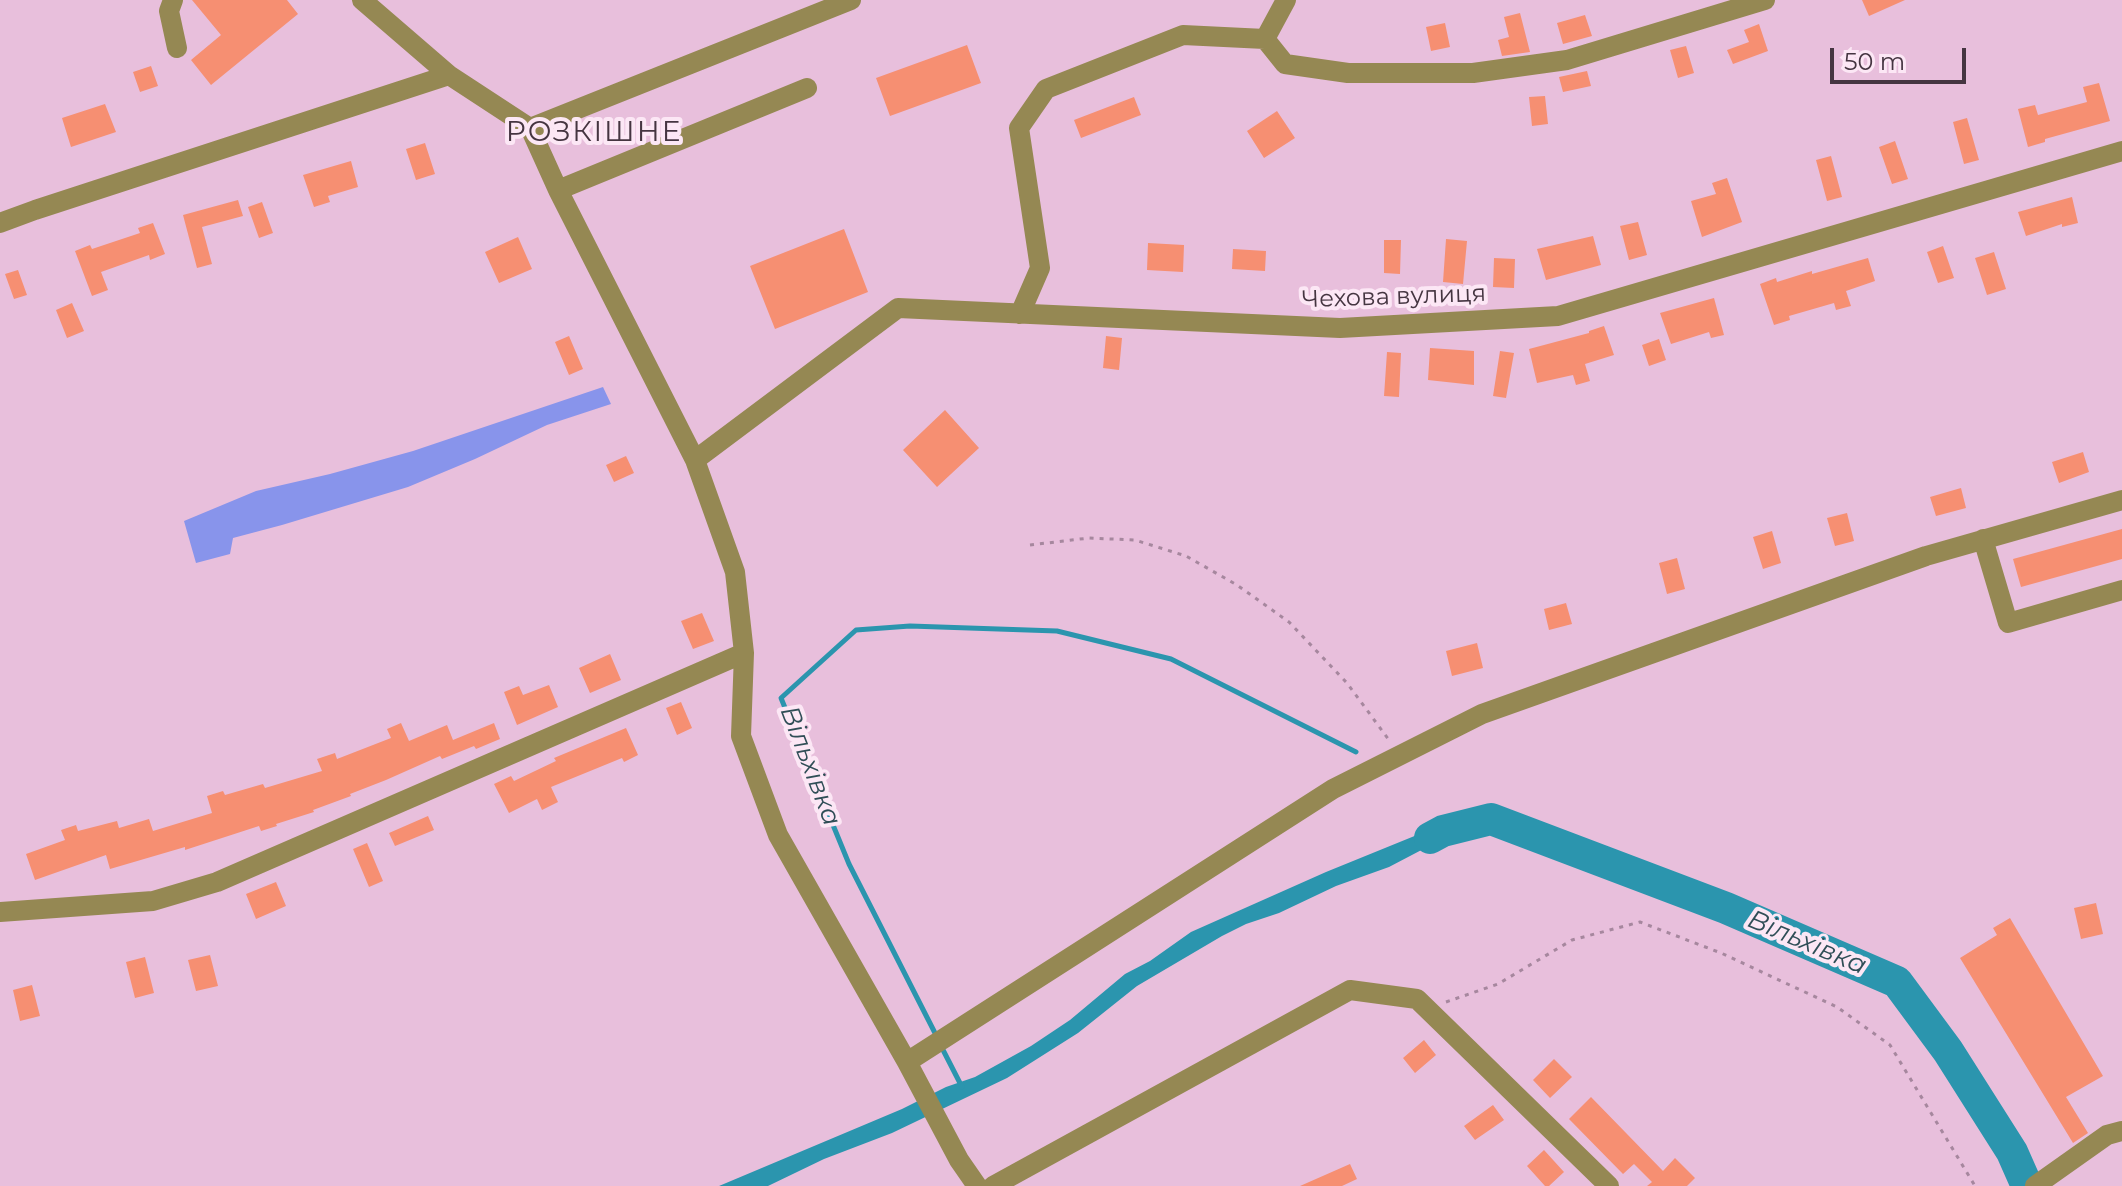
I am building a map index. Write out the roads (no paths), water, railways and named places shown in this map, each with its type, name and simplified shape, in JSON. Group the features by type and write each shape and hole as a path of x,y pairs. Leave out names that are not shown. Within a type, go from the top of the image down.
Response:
{"street":[{"path":"173,0 169,11 177,48"},
{"path":"362,0 449,75 530,128 558,190 695,460 735,572 744,653 741,736 778,835 959,1160 977,1186"},
{"path":"530,128 851,0"},
{"path":"1265,39 1286,0"},
{"path":"1020,314 1040,268 1019,128 1046,89 1183,35 1265,39 1285,64 1348,73 1473,73 1567,60 1765,0"},
{"path":"0,223 449,75"},
{"path":"558,190 807,88"},
{"name":"Чехова вулиця","path":"695,460 898,308 1340,328 1558,316 2122,151"},
{"path":"907,1062 1333,789 1482,714 1926,556 2122,500"},
{"path":"1983,539 2008,623 2122,590"},
{"path":"0,912 153,901 217,882 744,653"},
{"path":"993,1186 1350,990 1417,999 1609,1186"},
{"path":"2035,1186 2107,1135 2122,1131"}],"waterway":[{"name":"Вільхівка","path":"937,1037 849,864 781,698 856,630 910,626 1057,631 1171,659 1356,752"},
{"name":"Вільхівка","path":"1430,838 1443,831 1491,819 1726,908 1897,982 1948,1051 2012,1152 2027,1186"},
{"name":"Вільхівка","path":"941,1046 962,1087"}],"district":[{"name":"РОЗКІШНЕ","path":"594,133"}]}
